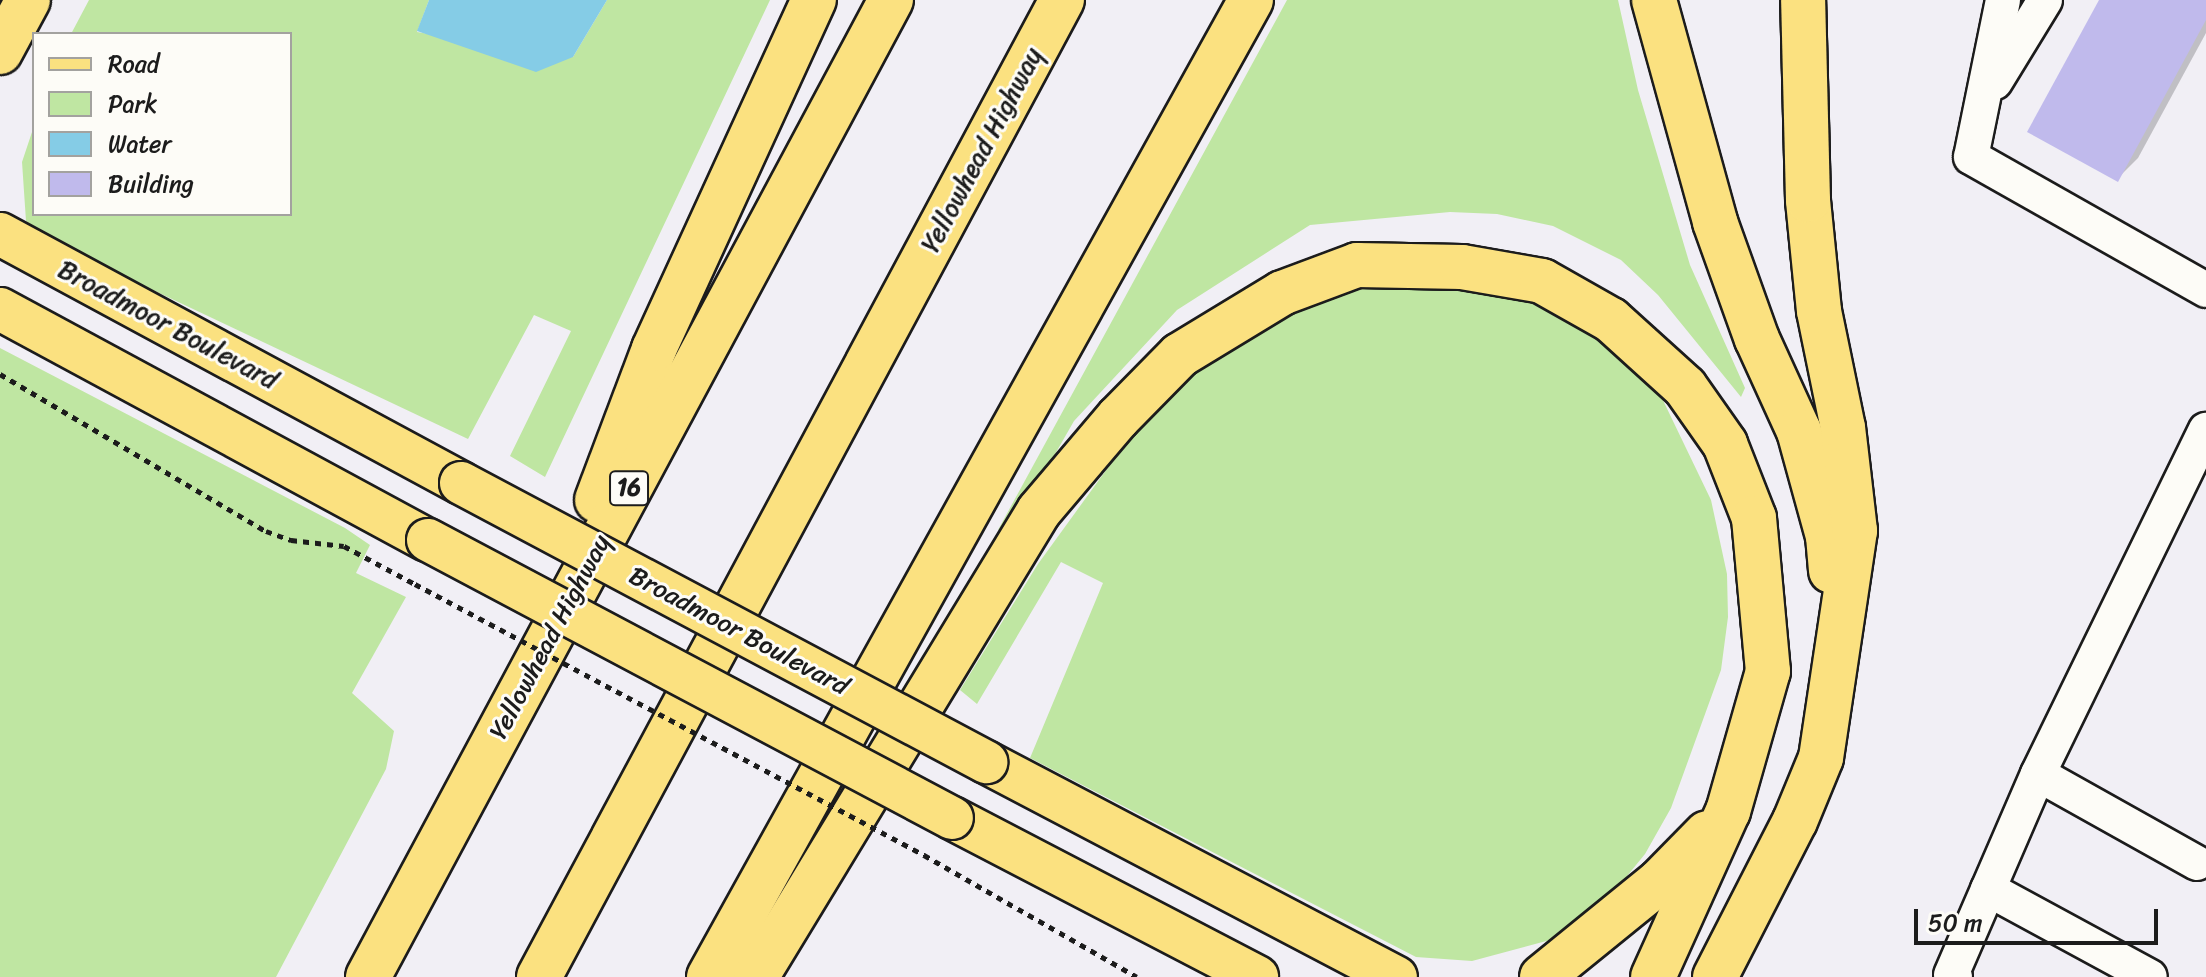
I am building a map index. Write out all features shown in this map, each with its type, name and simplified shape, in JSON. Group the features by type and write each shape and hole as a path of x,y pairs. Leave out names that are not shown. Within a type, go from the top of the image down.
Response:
{"highway":[{"path":"0,52 28,0"},
{"path":"538,659 654,349 814,0"},
{"name":"Yellowhead Highway","path":"368,977 891,0"},
{"name":"Yellowhead Highway","path":"539,977 1062,0"},
{"path":"709,977 1251,0"},
{"path":"1654,0 1715,222 1757,339 1799,431 1828,536 1839,653"},
{"path":"1726,965 1821,758 1855,531 1843,428 1819,311 1807,185 1803,0"},
{"path":"756,977 1039,511 1180,355 1282,293 1357,265 1462,267 1542,281 1611,320 1685,387 1725,444 1754,518 1768,671 1728,811 1653,977"},
{"path":"1542,977 1660,881 1728,811"}],"main road":[{"name":"Broadmoor Boulevard","path":"0,234 461,483 1396,977"},
{"path":"0,309 428,540 1257,977"}],"lane":[{"path":"2003,0 1971,157 2206,290"},
{"path":"1985,98 2045,0"},
{"path":"1955,977 1951,975 2038,774 2206,430"},
{"path":"2038,774 2203,859"},
{"path":"1988,889 2150,977"}],"path":[{"path":"0,374 266,531 291,540 344,546 924,855 1137,977"}],"green space":[{"path":"89,0 429,0 417,32 573,57 607,0 770,0 545,477 510,456 571,331 534,315 468,439 47,240 26,221 22,162 32,132 32,216 292,216 292,32 72,32"},
{"path":"1287,0 1618,0 1638,90 1690,265 1745,388 1741,397 1658,295 1621,260 1553,226 1497,214 1450,212 1310,225 1177,310 1074,421 1011,531 998,530"},
{"path":"1405,281 1527,296 1632,358 1659,392 1711,500 1727,574 1728,617 1721,670 1671,808 1645,854 1605,903 1565,936 1472,961 1416,957 1030,758 1103,583 1061,562 977,704 960,690 1038,564 1120,451 1200,366 1263,320 1349,286"},
{"path":"0,348 345,528 370,545 356,573 406,597 352,693 394,731 386,769 276,977 0,977"}],"water":[{"path":"429,0 607,0 573,57 536,72 417,31"}],"building":[{"path":"2099,0 2206,0 2206,20 2118,182 2027,132"}]}
